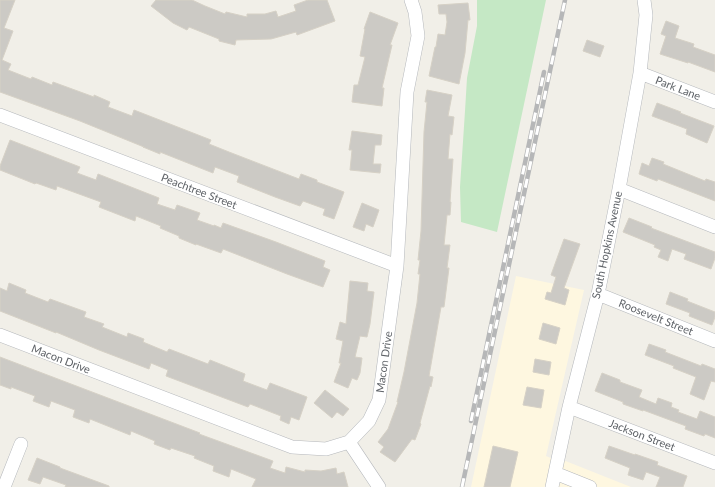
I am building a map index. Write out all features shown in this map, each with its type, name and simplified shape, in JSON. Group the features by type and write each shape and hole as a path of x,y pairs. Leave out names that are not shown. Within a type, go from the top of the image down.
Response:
{"street":[{"name":"Macon Drive","path":"0,335 292,447 326,449 349,442 369,421 379,400 397,266 407,92 418,36 415,12 411,0"},
{"name":"South Hopkins Avenue","path":"552,487 569,407 598,294 619,190 640,74 646,15 644,0"},
{"name":"Park Lane","path":"640,74 715,102"},
{"name":"Peachtree Street","path":"0,115 397,266"},
{"path":"619,190 715,227"},
{"name":"Roosevelt Street","path":"598,294 715,341"},
{"name":"Jackson Street","path":"569,407 715,463"},
{"path":"349,442 379,487"},
{"path":"4,487 21,444"},
{"path":"555,474 590,487"}],"shaded area":[{"path":"516,276 584,290 546,456 553,459 547,487 471,487"},
{"path":"563,460 631,487 557,487"}],"green space":[{"path":"477,0 546,0 497,232 461,222 460,187 467,78 477,26"}],"building":[{"path":"0,0 15,0 4,28 13,31 2,60 11,64 8,70 31,79 32,77 52,85 53,82 94,97 94,95 110,102 108,107 132,116 134,110 211,140 209,144 229,152 299,179 301,174 317,180 317,182 344,192 334,219 323,215 325,209 303,201 300,206 237,182 239,176 215,167 213,173 160,152 160,154 80,121 0,92"},
{"path":"156,0 192,0 225,14 226,12 247,17 247,14 265,14 276,11 278,17 296,11 294,5 308,0 327,0 335,21 297,35 296,32 271,39 236,40 235,45 219,41 219,39 189,27 187,30 173,23 151,6"},
{"path":"468,3 470,20 468,20 465,53 459,84 429,76 438,34 445,35 447,22 446,14 439,14 438,5"},
{"path":"370,12 398,23 390,45 392,45 382,88 384,88 382,106 352,102 354,85 358,85 365,57 360,56 364,29"},
{"path":"666,21 679,26 675,38 694,44 693,47 715,55 715,72 660,54 666,36 661,34"},
{"path":"587,40 604,46 600,57 583,51"},
{"path":"427,90 452,95 448,116 454,117 452,135 450,134 448,159 453,159 451,202 450,215 447,215 444,245 450,245 447,268 449,268 444,307 441,307 429,376 433,377 420,423 421,424 415,440 412,439 395,462 380,452 384,447 378,442 388,429 398,402 417,303 420,274 418,274 420,260 418,260 421,231 424,132 427,102 425,102"},
{"path":"657,103 714,126 707,143 686,134 687,129 652,116"},
{"path":"352,131 382,135 381,145 375,145 373,164 381,164 380,173 350,170 352,150 349,150"},
{"path":"10,140 80,167 77,173 96,180 98,174 159,198 157,204 175,210 177,205 200,213 197,220 221,228 223,223 325,261 323,267 330,270 323,287 223,249 221,253 196,245 160,228 161,226 136,216 135,221 99,207 101,202 57,186 56,190 36,183 35,184 0,170 0,166"},
{"path":"652,158 705,181 706,179 715,182 715,201 658,179 657,181 639,174 642,163 649,166"},
{"path":"362,203 379,210 373,227 366,224 364,231 353,227"},
{"path":"629,218 652,227 651,228 715,252 715,258 711,269 684,259 686,254 672,249 668,261 658,257 661,250 654,247 655,245 623,232"},
{"path":"564,239 580,244 564,288 569,290 565,305 545,299 547,292 551,293 556,277 551,275"},
{"path":"350,281 368,283 367,291 374,292 367,337 360,336 355,357 362,358 360,373 357,380 352,378 348,388 334,382 341,363 339,363 343,341 336,339 340,322 346,324"},
{"path":"9,283 26,290 25,293 48,302 50,299 86,312 84,317 104,324 102,327 127,337 128,333 144,339 143,342 167,352 169,349 208,364 210,360 245,374 243,381 267,390 270,383 307,397 299,420 291,417 289,424 280,420 281,416 250,404 248,407 166,376 168,370 151,363 149,369 0,311 0,288 7,291"},
{"path":"670,292 688,299 687,301 715,312 712,325 689,316 690,313 666,304"},
{"path":"543,323 560,328 556,344 539,339"},
{"path":"649,344 701,366 702,364 715,369 715,382 711,381 704,400 690,394 696,377 673,368 674,366 645,355"},
{"path":"0,357 273,461 270,468 285,473 286,467 305,472 305,470 321,471 336,468 337,474 344,472 348,487 252,487 256,479 231,469 229,477 213,471 214,466 194,458 195,456 171,448 170,450 154,444 155,441 131,431 130,435 90,419 89,423 73,417 75,410 51,401 49,407 33,401 35,396 11,387 11,389 0,385"},
{"path":"535,359 551,362 549,375 533,372"},
{"path":"602,373 620,380 620,382 642,390 639,397 656,404 658,398 672,403 671,407 679,410 678,412 697,419 700,411 715,417 715,438 705,434 704,436 685,429 686,426 623,404 623,402 595,391"},
{"path":"527,387 544,390 541,408 523,405"},
{"path":"325,390 349,409 343,416 337,412 332,418 314,403"},
{"path":"493,446 518,452 510,487 484,487"},
{"path":"609,446 658,462 657,465 687,476 683,487 656,487 660,477 646,472 643,480 628,475 630,468 605,458"},
{"path":"37,458 109,487 65,487 66,485 43,477 40,484 28,480"}],"railway":[{"path":"462,487 565,0"},
{"path":"471,421 544,72"}]}
